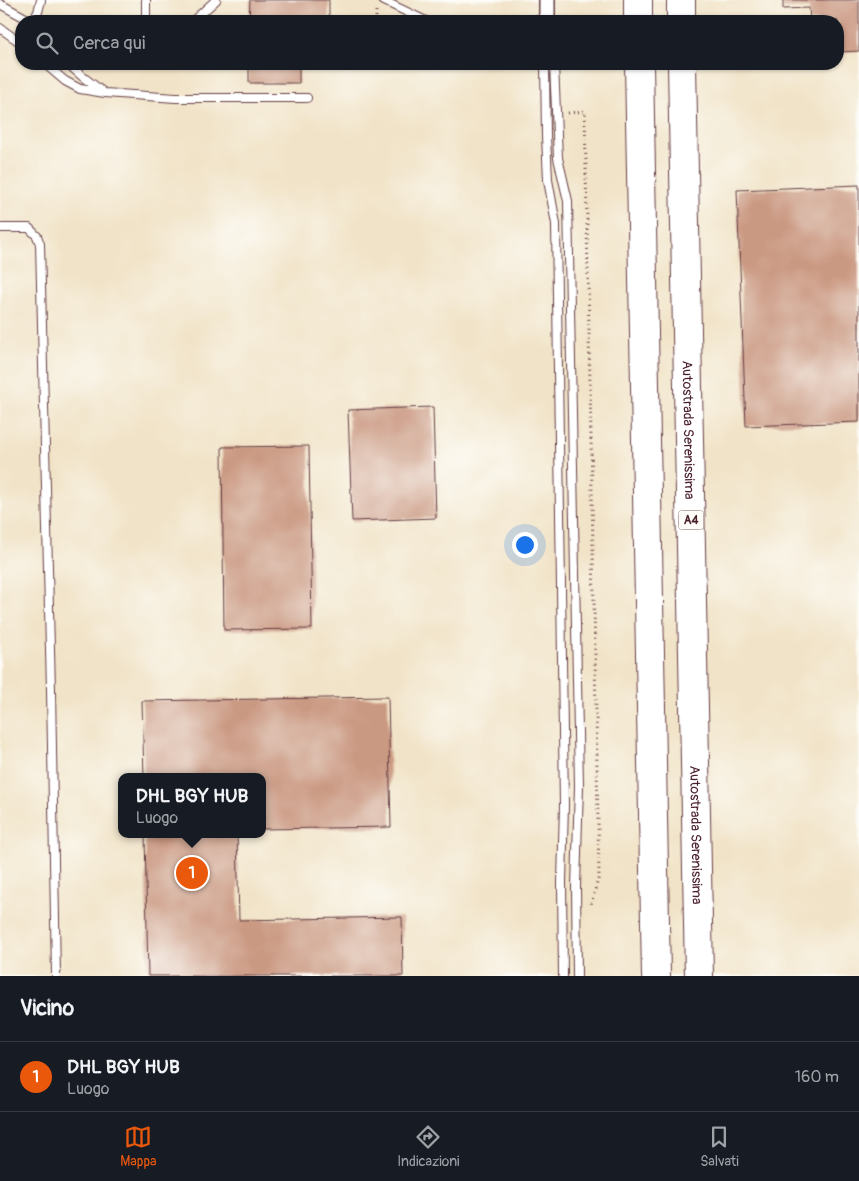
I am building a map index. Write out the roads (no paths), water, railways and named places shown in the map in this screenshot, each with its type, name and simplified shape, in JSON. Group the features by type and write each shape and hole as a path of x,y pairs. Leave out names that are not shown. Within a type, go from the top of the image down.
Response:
{"highway":[{"path":"638,0 638,15"},
{"path":"681,0 681,15"},
{"path":"639,70 656,976"},
{"name":"Autostrada Serenissima","path":"682,70 699,976"}],"street":[{"path":"547,15 548,0"}],"lane":[{"path":"36,15 41,0"},
{"path":"146,0 146,15"},
{"path":"200,15 216,0"},
{"path":"382,0 413,15"},
{"path":"3,3 22,15"},
{"path":"0,28 15,39"},
{"path":"52,70 65,81 80,89 105,93 175,98 307,98"},
{"path":"75,70 105,93"},
{"path":"545,70 548,180 556,224 564,805 562,882 563,976"},
{"path":"554,70 558,158 568,201 579,786 576,887 577,976"},
{"path":"0,228 29,228 37,236 40,244 56,976"}],"place":[{"name":"DHL BGY HUB","path":"192,873"}]}
